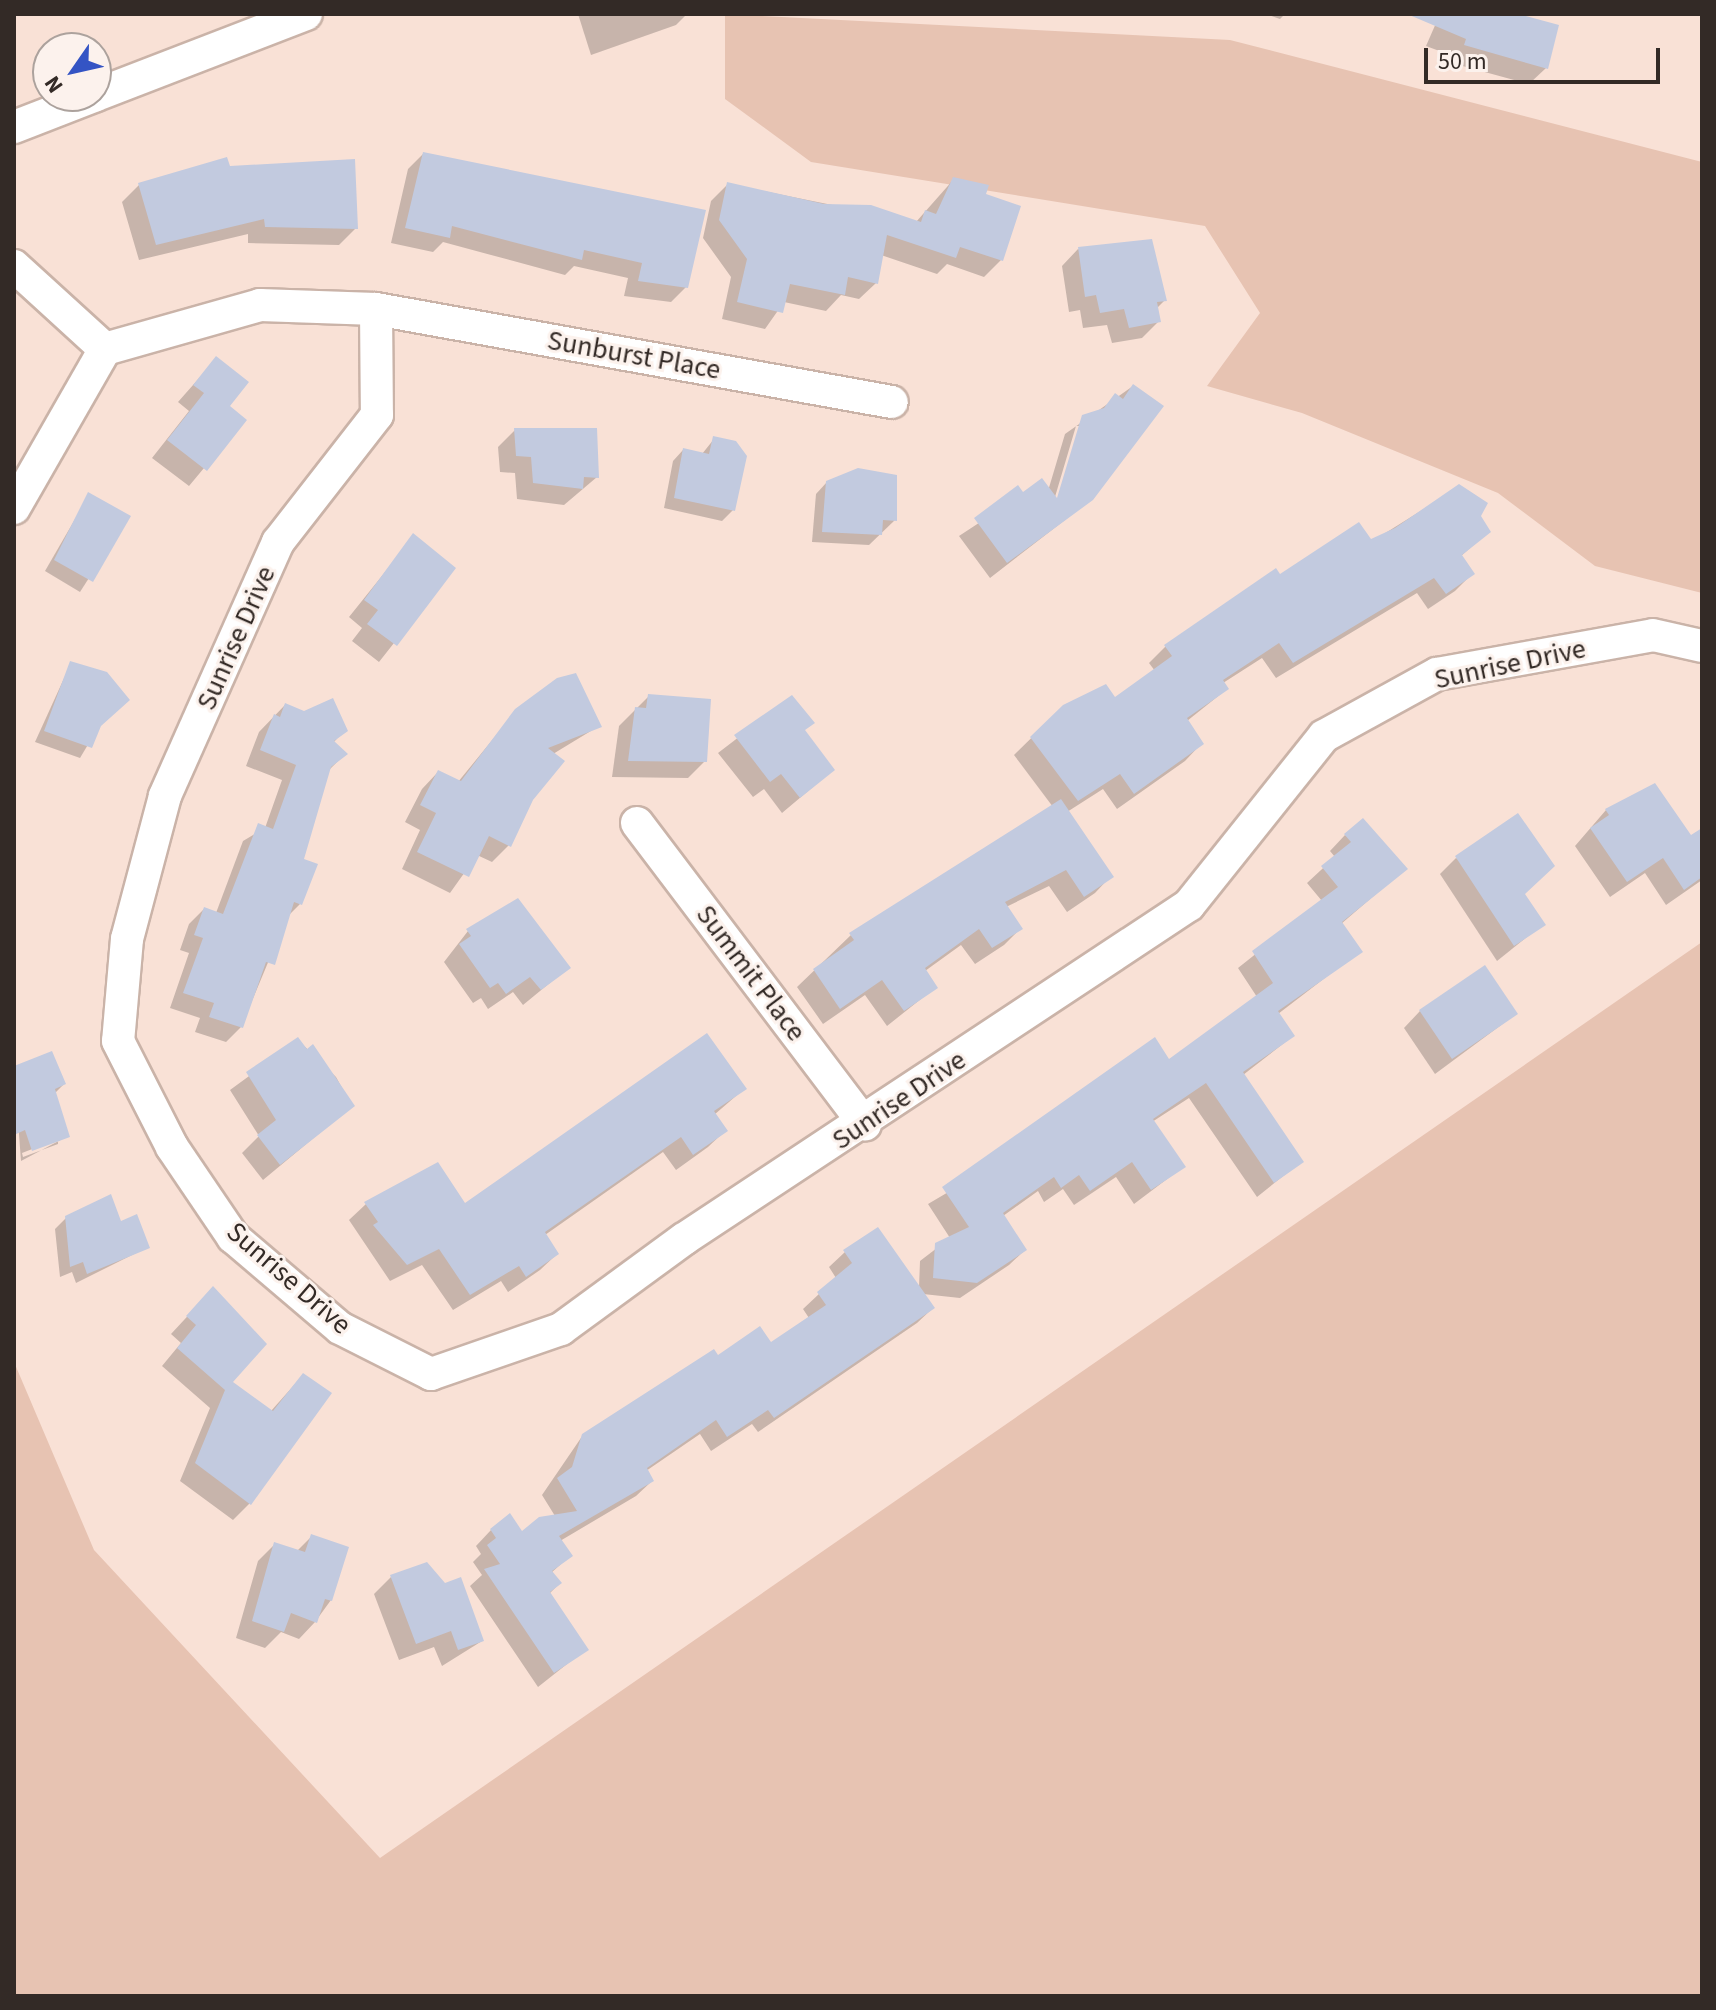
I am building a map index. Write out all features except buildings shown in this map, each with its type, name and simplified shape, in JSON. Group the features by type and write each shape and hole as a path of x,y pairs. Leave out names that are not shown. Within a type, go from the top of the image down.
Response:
{"street":[{"path":"112,89 306,14"},
{"path":"14,127 53,112"},
{"path":"14,266 105,349"},
{"path":"14,508 105,349 260,305 376,309"},
{"name":"Sunburst Place","path":"376,309 892,402"},
{"name":"Sunrise Drive","path":"376,309 377,415 278,542 165,796 127,939 118,1041 172,1147 233,1237 340,1328 431,1374 561,1329 684,1239 865,1124 1189,905 1324,736 1437,674 1653,635 1702,646"},
{"name":"Summit Place","path":"637,823 865,1124"}],"shaded area":[{"path":"725,14 1230,40 1702,162 1702,593 1595,566 1498,493 1302,413 1207,386 1260,313 1205,226 811,162 725,99"},
{"path":"1702,942 1702,1996 14,1996 14,1362 94,1550 380,1858"}]}
